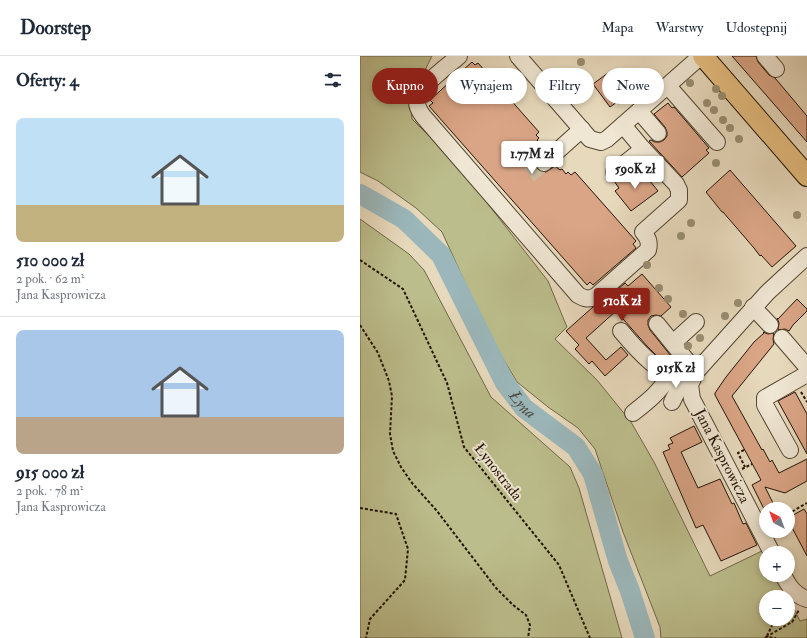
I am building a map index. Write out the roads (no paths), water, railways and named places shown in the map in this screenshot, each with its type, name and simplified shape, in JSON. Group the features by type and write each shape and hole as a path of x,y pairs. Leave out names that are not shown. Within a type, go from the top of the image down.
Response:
{"main road":[{"path":"702,56 807,176"}],"street":[{"path":"459,56 426,85 420,93 417,101 418,109 578,295 584,298 590,299 596,296 648,250 650,244 648,238 643,232 679,200 679,190 676,184 642,149 623,125"},
{"path":"518,56 590,139 601,142 607,139 702,56"},
{"path":"765,56 776,69"},
{"path":"668,86 717,142"},
{"path":"639,111 658,134"},
{"path":"544,163 582,130"},
{"path":"614,172 642,149"},
{"path":"672,402 684,379 767,292 807,256"},
{"path":"753,307 770,325"},
{"path":"673,344 696,322"},
{"path":"657,324 673,344 684,379"},
{"path":"621,331 641,354 661,372 684,379"},
{"path":"782,338 806,365 765,398 765,405 790,450"},
{"path":"632,413 654,397 664,386 684,379"},
{"name":"Jana Kasprowicza","path":"684,379 692,399 768,546"},
{"path":"787,582 792,590 800,596 804,602"}],"waterway":[{"name":"Łyna","path":"360,194 404,219 441,255 505,383 524,408 576,447 593,474 618,561 630,591 645,638"}],"tunnel":[{"path":"529,175 544,163"}]}
